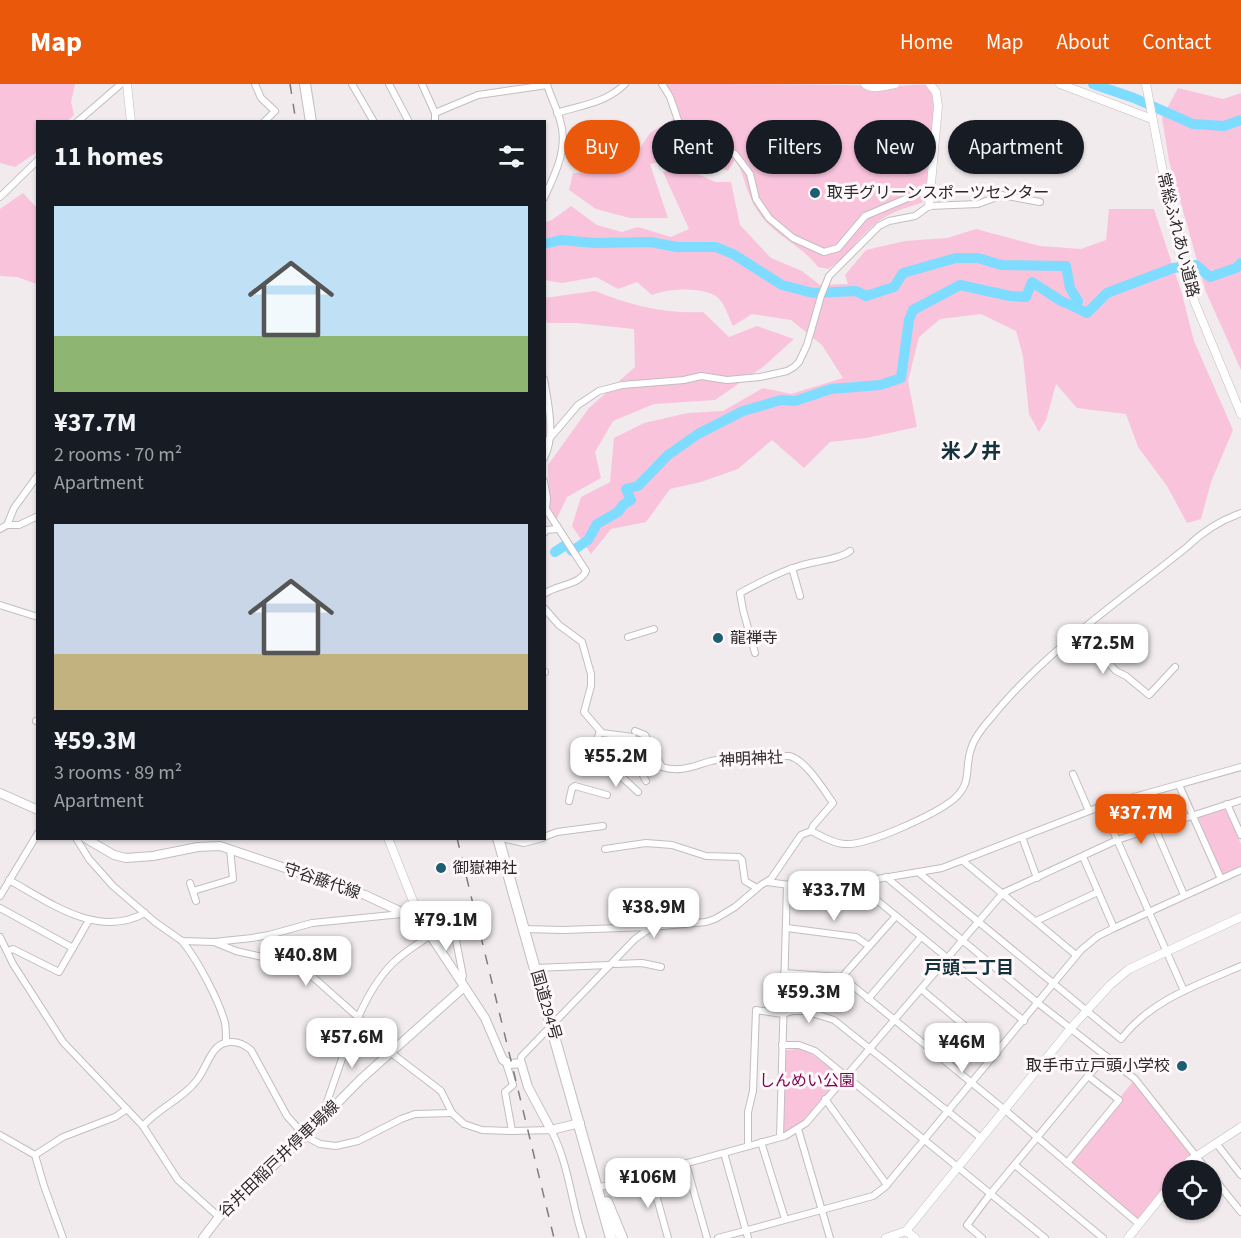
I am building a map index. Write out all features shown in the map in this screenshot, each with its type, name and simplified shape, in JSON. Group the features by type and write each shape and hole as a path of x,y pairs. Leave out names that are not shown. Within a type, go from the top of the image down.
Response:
{"highway":[{"path":"305,84 311,120"},
{"name":"国道294号","path":"501,840 611,1238"},
{"name":"国道294号","path":"598,1187 621,1238"}],"main road":[{"path":"0,793 36,809"},
{"name":"守谷藤代線","path":"88,840 114,855 126,858 153,856 208,842 365,895 421,921"},
{"path":"421,921 485,1018 506,1063 522,1064 528,1087 551,1130 580,1123"},
{"name":"谷井田稲戸井停車場線","path":"203,1238 219,1217 463,984"}],"street":[{"path":"79,120 121,84"},
{"path":"126,84 131,120"},
{"path":"255,84 261,98 275,111 266,120"},
{"path":"352,84 373,120"},
{"path":"389,84 408,120"},
{"path":"422,84 435,113 435,120"},
{"path":"557,113 606,99 625,84"},
{"path":"662,84 670,98 680,126 735,154 750,174 756,199 769,219 779,228 824,252 838,248 866,216 929,189"},
{"path":"865,84 869,87 895,84"},
{"path":"929,206 938,106 936,92 930,84"},
{"path":"1060,84 1152,119"},
{"name":"常総ふれあい道路","path":"1146,84 1169,213 1185,272 1210,344 1241,414"},
{"path":"435,113 478,95 547,85 561,121 562,132 560,167 546,194"},
{"path":"0,197 36,162"},
{"path":"547,442 578,405 599,391 621,385 684,380 700,376 727,380 760,377 787,371 794,367 807,345 820,296 829,276 879,226 889,221 915,216 929,206 978,204 1002,195 1040,202"},
{"path":"546,393 550,420 547,442"},
{"path":"7,525 14,508 36,478"},
{"path":"546,492 546,509 586,571 570,584 556,586 546,593"},
{"path":"524,929 652,927 706,922 735,907 767,882 778,871 801,835 811,831 844,844 861,842 920,819 945,805 958,795 966,783 971,746 991,718 1043,663 1187,547 1199,534 1241,513"},
{"path":"0,529 7,525 19,525 36,517"},
{"path":"546,530 557,529"},
{"path":"755,652 740,593 792,568 809,562 844,556 850,551"},
{"path":"792,568 800,596"},
{"path":"0,605 36,615"},
{"path":"546,610 560,625 582,642 591,674 591,686 584,712 600,731 588,766"},
{"path":"628,637 654,629"},
{"path":"1079,632 1116,671 1126,676 1149,695 1175,667"},
{"name":"神明神社","path":"600,731 609,734 645,735 662,767 668,769 683,770 725,758 766,760 789,756 797,760 816,779 833,803 811,831"},
{"path":"628,747 646,781"},
{"path":"611,767 638,792"},
{"path":"767,882 787,885 856,883 942,868 1102,806 1241,767"},
{"path":"1073,774 1089,811"},
{"path":"1179,785 1221,879"},
{"path":"569,801 572,788 575,786 607,795"},
{"path":"598,1187 780,1137 798,1129 1003,893 1117,840 1241,800"},
{"path":"1227,804 1241,835"},
{"path":"1102,806 1184,991"},
{"path":"546,837 557,832 603,826"},
{"path":"1155,828 1184,895"},
{"path":"0,896 36,836"},
{"path":"1022,837 1037,878"},
{"path":"77,840 89,859 113,886 182,941 188,949 215,999 225,1024 226,1042"},
{"path":"389,840 421,921"},
{"path":"510,840 524,843 535,840"},
{"path":"605,849 646,843 672,845 706,856 739,857 746,881 757,888"},
{"path":"193,891 233,879 230,849"},
{"path":"1083,857 1114,928"},
{"path":"963,861 1076,955"},
{"path":"718,1238 873,1196 886,1185 948,1112 970,1082 1055,984 1076,955 1098,936 1241,870"},
{"path":"918,872 1121,1038 1132,1023 1163,1001 1241,966"},
{"path":"886,877 1038,1003 1135,1079 1199,1160"},
{"path":"0,881 9,881 57,907 89,920 119,923 132,920 145,913"},
{"path":"190,883 196,901"},
{"path":"856,883 1024,1021"},
{"path":"780,1137 787,885"},
{"path":"1036,921 1098,892"},
{"path":"0,908 73,948"},
{"path":"182,941 214,942 269,935 312,923 402,914"},
{"path":"842,977 896,916"},
{"path":"886,1238 906,1231 1071,1028 1110,985 1129,969 1241,916"},
{"path":"7,951 13,949 59,972 89,920"},
{"path":"324,1117 324,1110 357,1017 370,994 392,964 429,934 452,920 463,984"},
{"path":"522,1064 521,1057 551,1024 612,965 635,939 652,927"},
{"path":"787,928 856,937 869,946"},
{"path":"0,937 63,1042 143,1126 178,1180 219,1217"},
{"path":"868,999 921,937"},
{"path":"214,942 236,951 289,963 305,970 377,1034 390,1052 441,1091 452,1113 464,1124 482,1130 551,1130 563,1158 583,1238"},
{"path":"535,968 642,963 661,968"},
{"path":"784,972 842,977 1005,1110 1139,1224"},
{"path":"921,989 997,1053"},
{"path":"748,1146 748,1112 753,1091 756,1010 783,1014 806,1011 834,1020 981,1138"},
{"path":"143,1126 152,1116 196,1082 218,1046 226,1042 243,1043 251,1050 287,1116 305,1136 320,1144 336,1146 358,1141 415,1114 452,1113"},
{"path":"782,1045 799,1045 815,1051 1045,1238"},
{"path":"982,1238 967,1225 1106,1056"},
{"path":"506,1063 513,1085 505,1092 512,1131"},
{"path":"1067,1163 1119,1100 1088,1076"},
{"path":"825,1099 886,1185"},
{"path":"35,1155 63,1137 115,1117 127,1109"},
{"path":"1193,1160 1241,1127"},
{"path":"798,1129 830,1238"},
{"path":"0,1135 35,1155 63,1238"},
{"path":"761,1142 785,1219"},
{"path":"1216,1143 1241,1175"},
{"path":"724,1153 748,1238"},
{"path":"686,1164 707,1238"},
{"path":"1015,1165 1103,1238"},
{"path":"650,1173 668,1238"},
{"path":"1222,1188 1241,1212"},
{"path":"1128,1238 1162,1196"},
{"path":"906,1231 915,1238"}],"green space":[{"path":"0,84 75,84 71,102 74,115 68,120 36,120 36,153 15,167 0,163"},
{"name":"取手グリーンスポーツセンター","path":"665,84 925,85 934,95 933,120 854,120 854,174 927,174 926,201 896,211 878,221 836,263 828,269 818,267 770,226 757,210 736,158 734,161 734,120 672,120 675,118 667,92 669,89"},
{"path":"1178,88 1223,99 1241,93 1241,370 1206,292 1169,161 1162,118"},
{"name":"取手グリーンスポーツセンター","path":"652,132 652,164 650,164 652,174 668,218 630,218 596,209 569,190 573,174 640,174 640,148"},
{"path":"664,174 698,174 715,182 731,182 740,225 771,258 802,271 820,285 848,284 845,275 866,250 905,241 947,238 976,229 1040,246 1081,249 1106,240 1109,209 1154,209 1182,294 1194,341 1233,430 1211,482 1201,519 1187,523 1167,486 1138,447 1126,414 1077,408 1056,384 1046,420 1039,432 1029,414 1023,356 1016,331 981,314 940,319 919,337 908,381 917,427 866,438 830,442 804,468 772,440 738,469 701,482 670,489 646,522 611,529 591,554 572,526 581,497 610,482 614,438 644,423 688,413 723,411 763,388 791,394 843,378 822,345 791,320 752,314 733,326 720,300 707,292 678,290 652,295 637,282 618,289 596,277 562,283 546,280 546,222 571,206 597,225 622,232 638,227 671,237 689,229"},
{"path":"23,193 36,207 36,284 17,277 0,276 0,209"},
{"path":"595,291 648,308 675,312 703,312 729,337 757,326 794,339 763,367 715,400 654,404 613,421 595,452 601,478 567,497 551,531 548,465 589,408 635,367 634,329 577,323 547,323 546,298"},
{"path":"1225,809 1241,844 1241,867 1222,875 1198,817"},
{"name":"しんめい公園","path":"801,1048 846,1075 806,1123 780,1137 782,1051"},
{"path":"1135,1079 1196,1157 1193,1160 1162,1160 1162,1197 1139,1224 1067,1163"}],"waterway":[{"path":"1093,84 1134,98 1193,124 1224,126 1241,120"},
{"path":"546,244 561,240 595,243 650,242 677,247 716,247 733,254 782,285 813,293 856,291 866,296 894,287 903,273 956,258 978,258 1001,265 1066,266 1070,288 1078,301 1073,306 1087,313 1107,293 1173,268 1196,265 1210,277 1236,268 1241,263"},
{"path":"555,552 567,544 572,551 588,540 597,524 618,512 631,500 626,489 638,486 668,455 698,434 743,411 781,400 795,401 831,389 880,385 901,378 909,320 913,310 960,285 1010,296 1026,297 1032,282 1073,306"}],"railway":[{"path":"290,84 296,120"},
{"path":"457,840 554,1238"}],"place":[{"name":"取手グリーンスポーツセンター","path":"815,193"},
{"name":"龍禅寺","path":"718,638"},
{"name":"御嶽神社","path":"441,868"},
{"name":"取手市立戸頭小学校","path":"1182,1066"}],"district":[{"name":"米ノ井","path":"971,452"},
{"name":"戸頭二丁目","path":"969,968"}]}
